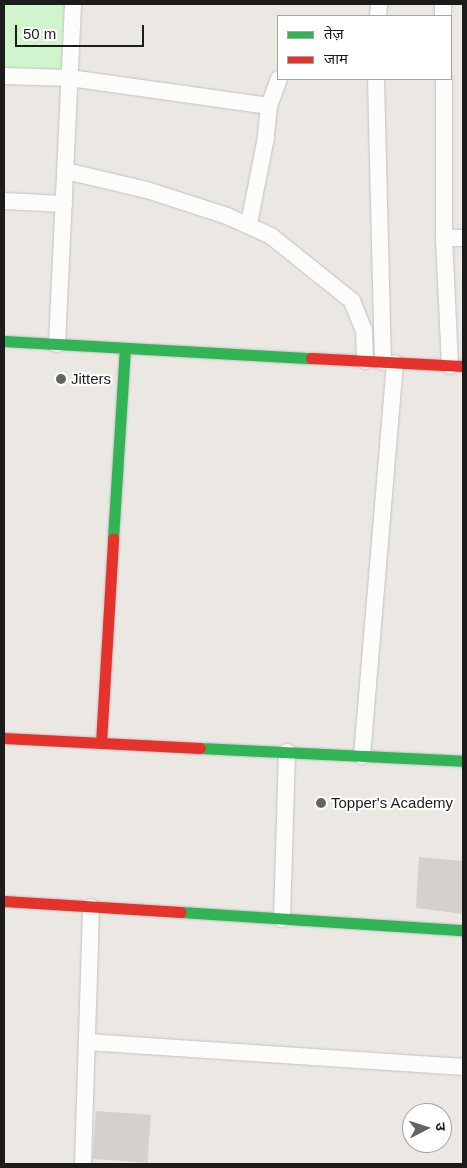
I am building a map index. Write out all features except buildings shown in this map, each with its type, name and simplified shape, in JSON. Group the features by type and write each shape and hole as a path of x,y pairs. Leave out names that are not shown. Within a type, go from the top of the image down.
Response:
{"street":[{"path":"57,344 73,4"},
{"path":"4,76 70,78 269,106"},
{"path":"249,224 266,137 269,106 279,80"},
{"path":"362,756 389,362 376,80"},
{"path":"4,341 457,366 444,238 444,80"},
{"path":"66,171 147,190 249,224 271,236 352,301 364,330 365,361"},
{"path":"4,201 64,204"},
{"path":"444,238 463,238"},
{"path":"101,743 125,348"},
{"path":"4,738 463,761"},
{"path":"282,919 287,752"},
{"path":"4,901 463,930"},
{"path":"83,1164 91,907"},
{"path":"87,1042 463,1066"}],"green space":[{"path":"4,4 67,4 67,69 4,69"}],"traffic: fast":[{"path":"4,341 311,358"},
{"path":"113,538 125,348"},
{"path":"200,748 463,761"},
{"path":"181,912 463,930"}],"traffic: jam":[{"path":"311,358 463,366"},
{"path":"101,743 113,538"},
{"path":"4,738 200,748"},
{"path":"4,901 181,912"}],"place":[{"name":"Jitters","path":"61,379"},
{"name":"Topper's Academy","path":"321,803"}]}
